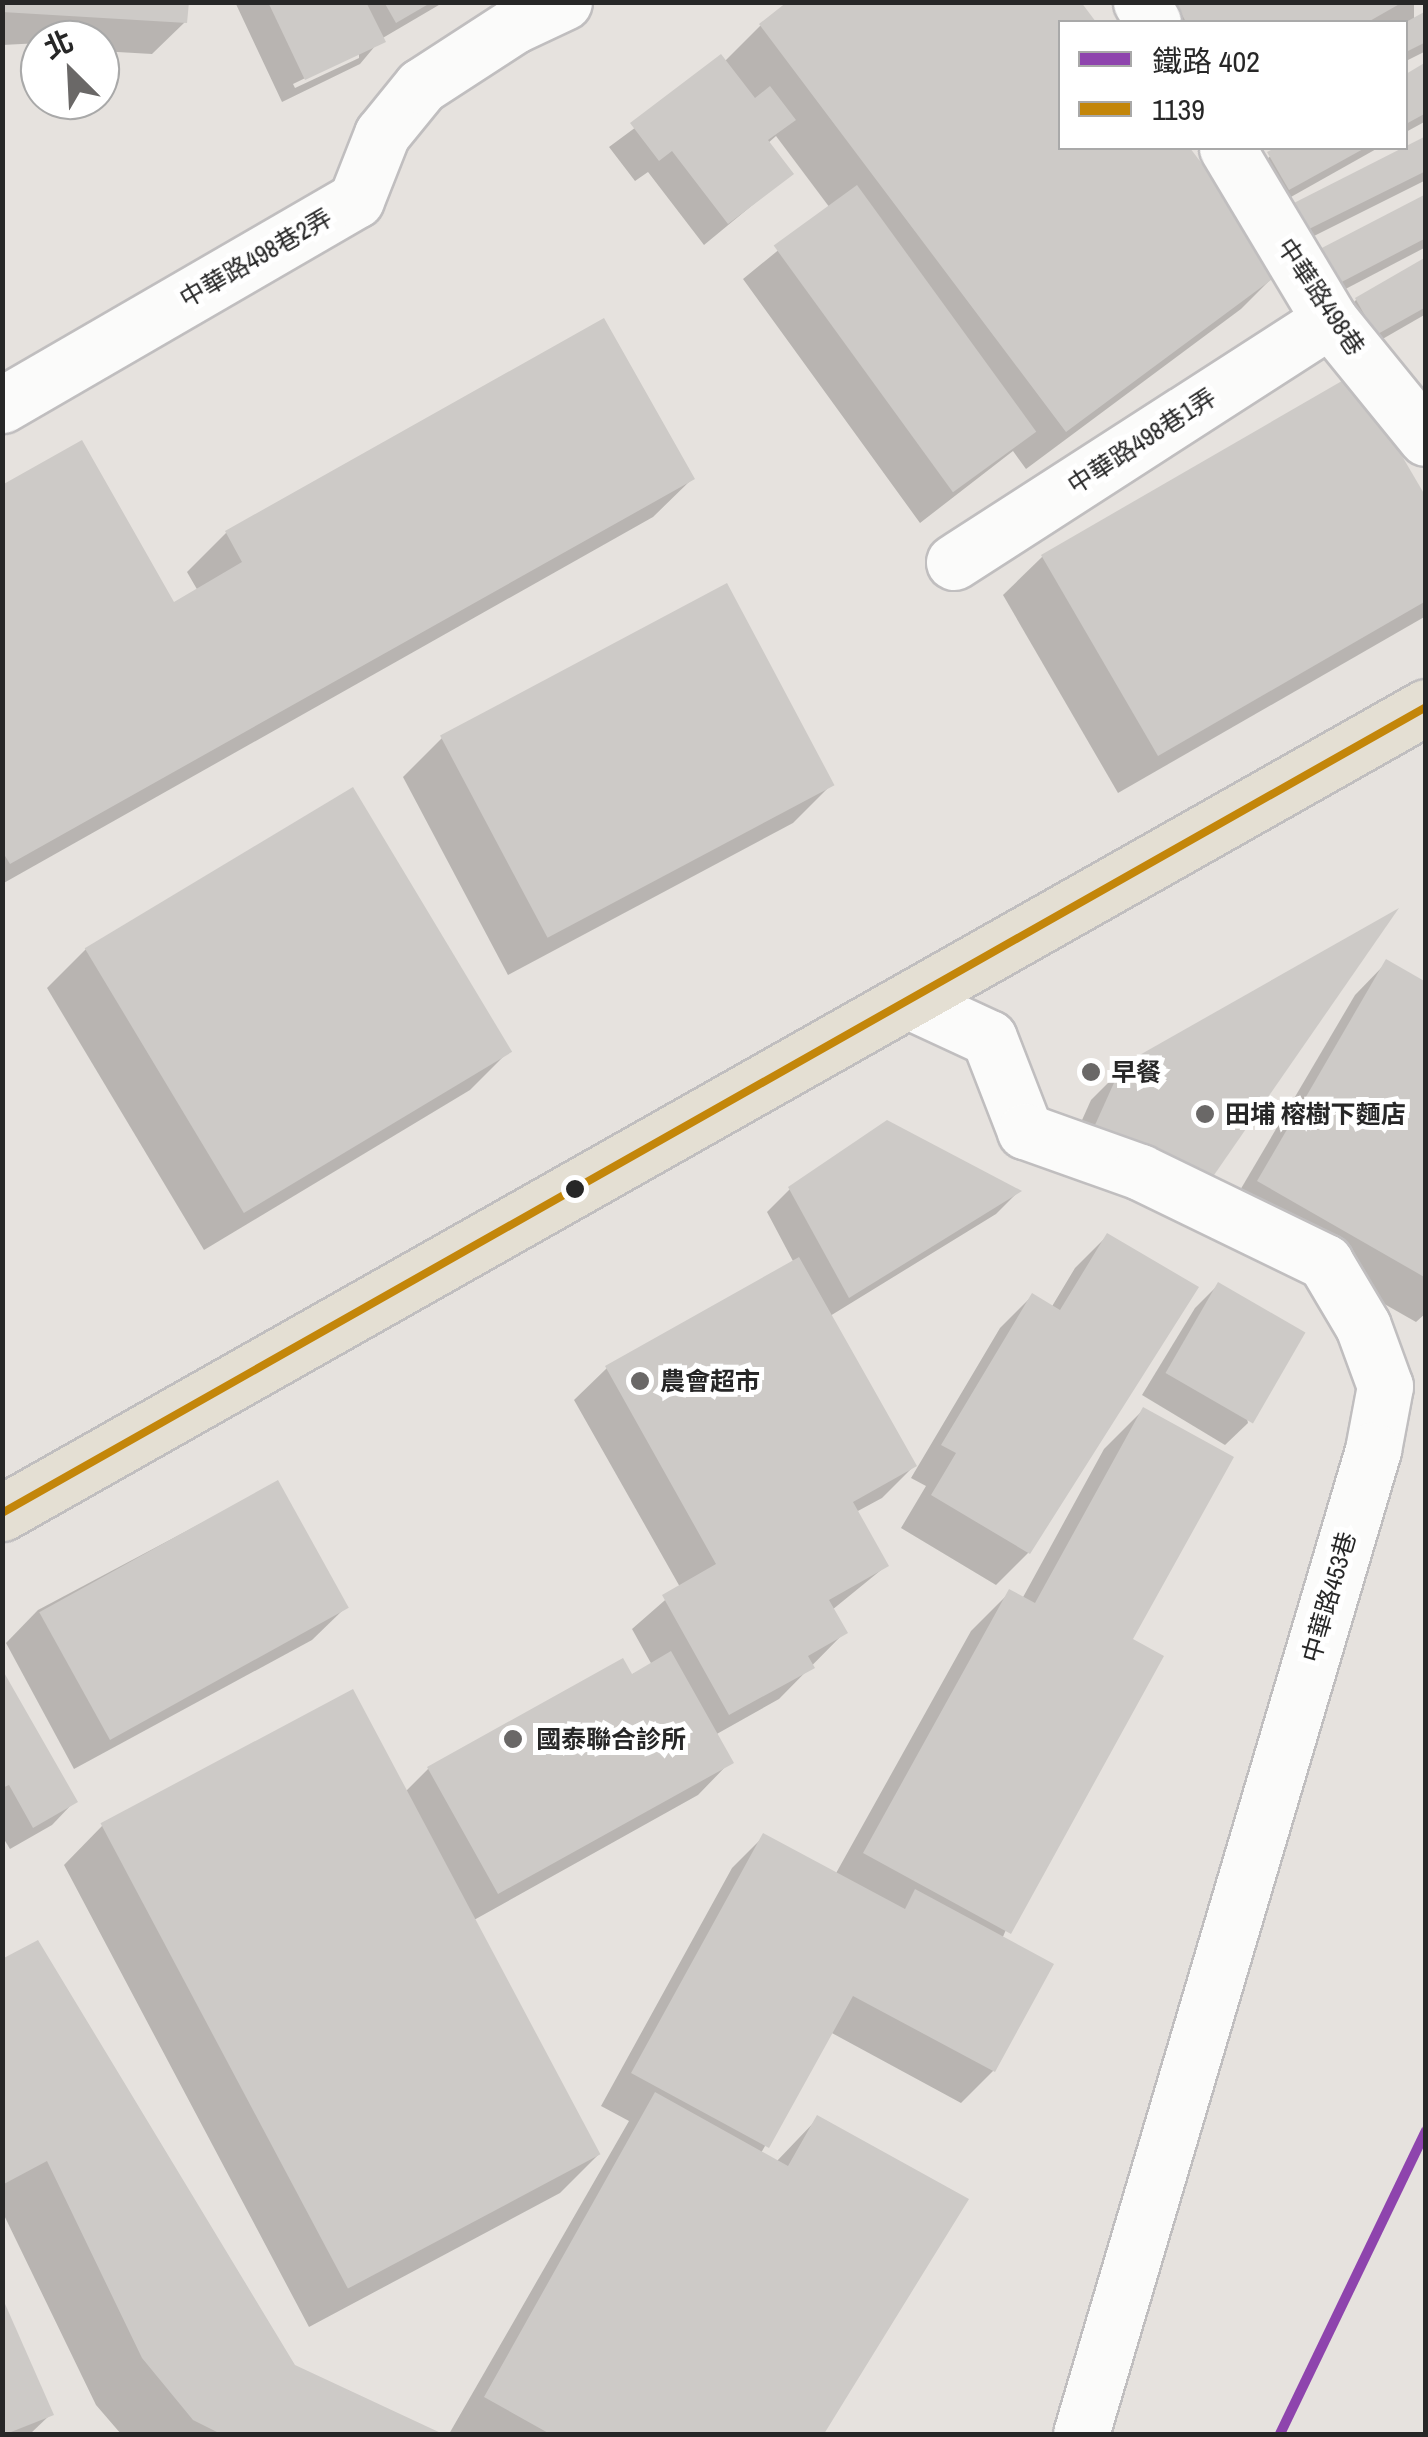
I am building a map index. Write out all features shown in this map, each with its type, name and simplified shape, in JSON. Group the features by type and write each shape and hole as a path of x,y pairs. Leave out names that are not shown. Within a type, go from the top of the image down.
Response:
{"main road":[{"path":"2,1513 1426,707"}],"street":[{"name":"中華路498巷2弄","path":"2,405 356,200 382,134 422,86 515,25 564,2"},
{"name":"中華路498巷","path":"1228,150 1330,320 1426,438"},
{"name":"中華路498巷1弄","path":"954,562 1330,320"},
{"name":"中華路453巷","path":"909,1001 990,1038 1025,1131 1140,1172 1325,1262 1363,1326 1385,1386 1373,1450 1082,2434"}],"building":[{"path":"2,2 189,2 187,23 2,12"},
{"path":"268,2 366,2 386,42 305,80"},
{"path":"384,2 432,2 396,23"},
{"path":"787,2 1081,2 1094,20 1058,20 1058,150 1192,150 1283,271 1066,432 759,24"},
{"path":"1175,2 1403,2 1372,20 1185,20"},
{"path":"1426,11 1426,42 1408,51 1408,21"},
{"path":"721,54 755,98 770,86 796,120 768,140 794,174 728,224 672,151 659,161 630,123"},
{"path":"1426,62 1426,113 1408,123 1408,73"},
{"path":"1426,136 1426,171 1303,232 1290,205 1398,150 1408,150 1408,145"},
{"path":"1271,150 1361,150 1289,190 1267,152"},
{"path":"857,185 1036,432 953,492 774,246"},
{"path":"1426,194 1426,238 1334,286 1316,251"},
{"path":"1426,257 1426,307 1376,335 1355,298"},
{"path":"604,318 695,479 10,864 2,851 2,485 82,440 174,602 242,562 225,531"},
{"path":"1354,374 1426,497 1426,601 1158,756 1041,555"},
{"path":"727,583 835,785 548,938 440,736"},
{"path":"353,787 512,1052 244,1213 85,948"},
{"path":"1399,908 1212,1178 1095,1125 1122,1065"},
{"path":"1386,959 1426,982 1426,1278 1257,1181"},
{"path":"887,1120 1022,1191 849,1298 788,1187"},
{"path":"1107,1233 1199,1287 1030,1554 931,1495 956,1453 941,1445 1032,1293 1060,1310"},
{"path":"799,1257 917,1466 853,1502 889,1566 829,1600 848,1633 808,1656 815,1668 729,1715 662,1595 716,1564 605,1366"},
{"path":"1218,1282 1305,1332 1253,1423 1166,1373"},
{"path":"1143,1407 1234,1457 1133,1639 1164,1656 1011,1934 863,1853 1009,1589 1035,1603"},
{"path":"278,1480 349,1608 110,1740 39,1612"},
{"path":"671,1651 734,1763 498,1894 427,1767 623,1658 632,1674"},
{"path":"2,1669 78,1802 33,1828 9,1785 2,1788"},
{"path":"353,1689 600,2154 348,2289 100,1823"},
{"path":"763,1833 905,1909 915,1889 1054,1964 995,2072 853,1996 769,2148 631,2073"},
{"path":"38,1940 295,2365 443,2434 221,2434 193,2420 142,2358 47,2161 2,2185 2,1959"},
{"path":"655,2092 788,2166 817,2115 969,2199 824,2434 550,2434 484,2397"},
{"path":"2,2297 54,2415 6,2434 2,2434"}],"rail line":[{"name":"402","path":"1280,2434 1426,2131"}],"transit line":[{"name":"1139","path":"2,1513 1426,707"}],"place":[{"name":"早餐","path":"1091,1072"},
{"name":"田埔 榕樹下麵店","path":"1205,1114"},
{"name":"農會超市","path":"640,1381"},
{"name":"國泰聯合診所","path":"513,1739"}]}
